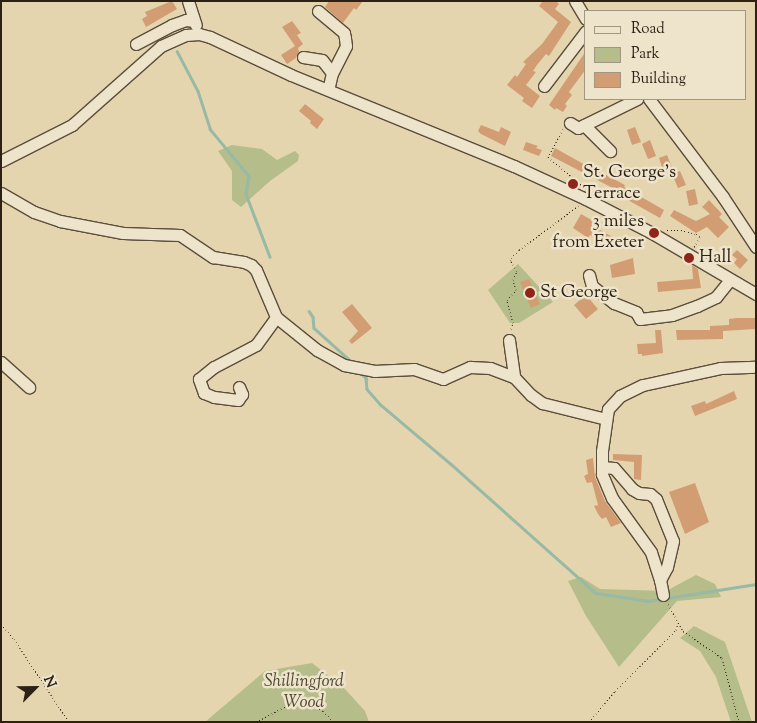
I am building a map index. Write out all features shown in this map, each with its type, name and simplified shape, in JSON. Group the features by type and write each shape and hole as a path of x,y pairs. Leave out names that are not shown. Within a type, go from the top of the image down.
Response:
{"street":[{"path":"188,1 199,34"},
{"path":"575,1 584,15"},
{"path":"318,12 344,33 346,46 332,73 328,90"},
{"path":"136,44 172,24 186,20 194,21"},
{"path":"1,160 72,125 161,46 186,35 199,34 210,37 328,90 514,166 652,234 756,294"},
{"path":"544,86 584,34"},
{"path":"303,57 322,60 332,73"},
{"path":"570,123 578,128 635,100"},
{"path":"649,100 723,197 756,247"},
{"path":"584,125 610,150"},
{"path":"1,193 34,212 60,221 123,233 180,236 213,258 244,262 252,265 256,270 276,317 317,350 344,365 374,371 414,368 444,379 470,367 480,367 514,376 531,395 542,403 606,419"},
{"path":"589,275 592,286 614,303 636,312 640,319 672,316 716,298 730,280"},
{"path":"239,387 242,394 238,400 214,397 204,393 199,379 214,367 256,345 276,317"},
{"path":"510,340 514,376"},
{"path":"1,362 29,387"},
{"path":"664,598 655,560 643,539 612,498 602,468 608,409 620,396 644,385 720,368 756,367"},
{"path":"602,468 614,468 632,489 650,494 656,499 673,541 667,568 660,580"}],"path":[{"path":"510,340 513,323 507,300 516,290 513,280 516,271 510,260 511,258 584,202 585,188 548,157 563,129 570,123"},
{"path":"664,598 683,631 722,658 739,722"},
{"path":"589,722 622,684 676,630 678,622"},
{"path":"1,624 14,639 69,722"},
{"path":"256,722 301,698 324,711 334,722"}],"green space":[{"path":"232,145 262,149 277,160 295,151 299,155 298,161 270,181 241,207 232,200 232,171 218,151"},
{"path":"518,264 553,302 519,323 510,323 488,290"},
{"path":"696,575 715,584 721,597 677,601 619,667 586,616 568,581 581,577 600,589 666,591"},
{"path":"694,626 725,642 752,722 731,722 716,677 700,651 680,638"},
{"name":"Shillingford Wood","path":"312,663 344,688 365,711 369,722 205,722 265,671"}],"building":[{"path":"172,1 177,9 146,27 142,19 147,16 145,12"},
{"path":"329,1 363,1 356,10 354,8 343,23 325,7"},
{"path":"543,1 556,1 559,4 555,9 571,22 549,56 546,54 537,65 533,71 536,72 526,85 540,96 532,108 522,101 524,98 507,85 515,75 517,77 526,64 523,62 542,44 558,22 539,6"},
{"path":"292,21 301,33 297,35 303,44 298,48 299,51 296,58 287,64 281,55 295,46 282,27"},
{"path":"584,54 584,72 569,92 572,95 565,104 567,106 563,112 556,108 555,110 549,105"},
{"path":"305,104 324,119 317,129 299,111"},
{"path":"481,125 499,132 501,127 511,132 505,146 481,134 478,131"},
{"path":"635,127 641,142 632,145 627,130"},
{"path":"650,140 656,156 648,159 642,144"},
{"path":"526,142 538,146 536,148 542,150 539,156 523,150"},
{"path":"555,148 625,185 624,187 664,210 660,218 626,199 628,196 551,156"},
{"path":"667,155 673,170 664,173 659,158"},
{"path":"680,171 686,185 678,188 672,174"},
{"path":"695,189 698,204 689,206 686,191"},
{"path":"709,200 722,214 719,217 729,227 718,238 707,227 696,233 670,216 674,210 696,221 710,214 702,207"},
{"path":"581,214 597,223 595,227 616,239 611,248 590,235 588,238 573,228"},
{"path":"737,250 748,260 740,269 734,263 737,259 732,255"},
{"path":"633,258 635,274 612,278 610,265"},
{"path":"692,265 698,269 701,288 658,292 657,282 693,279"},
{"name":"St George","path":"529,279 540,304 531,308 520,282"},
{"path":"586,295 598,309 586,319 574,305"},
{"path":"352,304 372,328 352,344 349,341 358,331 342,312"},
{"path":"756,318 756,329 723,331 723,339 677,340 676,330 710,330 710,326 729,325 729,319"},
{"path":"655,330 661,330 663,353 642,356 642,354 638,354 637,344 656,343"},
{"path":"734,391 737,399 695,416 691,406 705,401 706,404"},
{"path":"613,454 642,455 641,480 634,479 634,462 613,460"},
{"path":"593,458 595,477 605,501 621,523 611,527 606,517 602,519 598,514 594,506 598,505 592,482 587,483 584,476 588,474 586,460"},
{"path":"695,483 709,522 685,534 669,492"}],"waterway":[{"path":"177,51 198,91 210,129 249,176 246,194 270,257"},
{"path":"309,311 313,317 314,328 352,362"},
{"path":"362,374 366,378 367,389 381,405 451,464 596,593 648,601 661,599"},
{"path":"667,598 756,584"}],"place":[{"name":"St. George's Terrace","path":"573,184"},
{"name":"3 miles from Exeter","path":"654,233"},
{"name":"Hall","path":"689,258"},
{"name":"St George","path":"530,293"}]}
